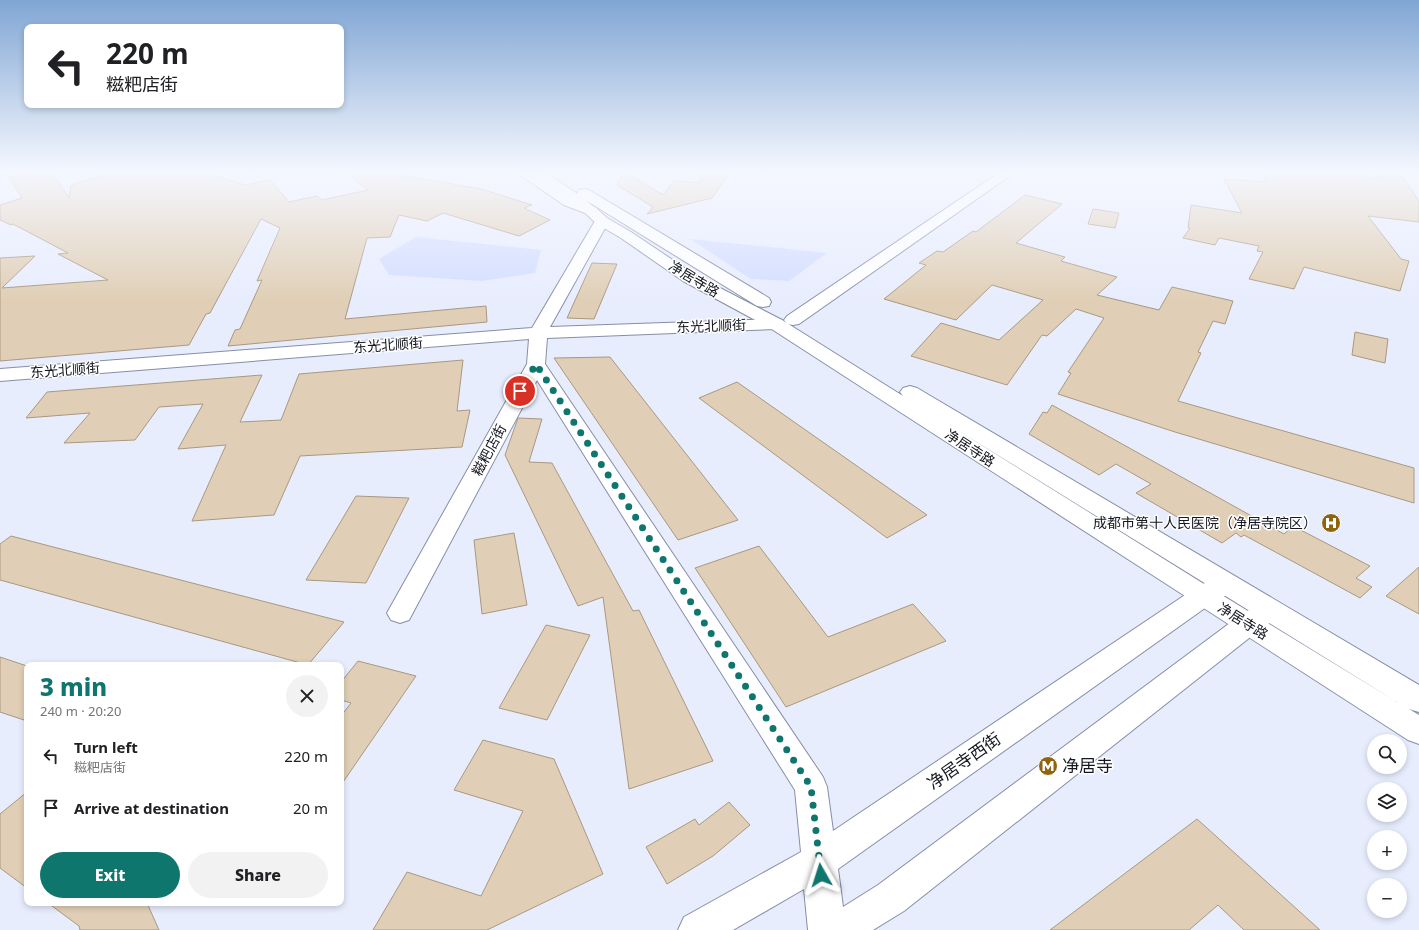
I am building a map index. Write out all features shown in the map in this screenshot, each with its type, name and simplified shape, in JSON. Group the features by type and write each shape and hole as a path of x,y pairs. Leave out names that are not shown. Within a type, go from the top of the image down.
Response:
{"main road":[{"name":"净居寺路","path":"591,213 626,235 689,278 784,322"},
{"name":"净居寺路","path":"618,213 784,322 1258,617 1419,731"},
{"path":"784,322 947,213"},
{"name":"糍粑店街","path":"400,613 536,364 538,333 596,216"},
{"name":"东光北顺街","path":"0,375 538,333 784,322"},
{"path":"536,364 811,787 827,930"},
{"name":"净居寺西街","path":"697,930 819,861 1214,590"},
{"name":"净居寺路","path":"1258,617 1419,700"},
{"path":"839,930 891,898 1258,617"}],"shaded area":[{"path":"416,237 541,250 535,273 482,281 389,275 379,259"},
{"path":"690,239 827,253 789,281 751,279"}],"building":[{"path":"0,213 442,213 427,221 399,215 390,237 367,238 345,319 486,306 487,322 228,346 235,330 240,329 262,280 257,281 280,228 261,219 210,313 206,314 189,345 0,361 0,258 35,256 2,288 108,280 58,254 68,253 13,224 11,225 0,220"},
{"path":"444,213 536,213 550,220 519,236"},
{"path":"1001,213 1051,213 1016,243 1065,257 1061,261 1117,277 1097,295 1159,310 1172,287 1233,301 1225,324 1213,321 1198,352 1201,353 1178,401 1414,468 1414,503 1175,432 1058,394 1071,373 1068,372 1104,318 1076,309 1047,336 1042,335 1007,385 911,356 941,323 999,340 1043,300 992,285 956,320 884,299 926,265 919,263 937,251 943,252 973,231 976,232"},
{"path":"1092,213 1119,213 1115,228 1088,224"},
{"path":"1190,213 1419,213 1419,222 1368,216 1401,259 1409,261 1400,291 1304,267 1294,289 1249,279 1263,252 1257,251 1259,246 1219,238 1215,245 1183,238 1190,228 1188,228"},
{"path":"592,263 617,264 594,319 567,318"},
{"path":"1355,332 1388,339 1385,363 1352,355"},
{"path":"610,357 738,520 678,540 554,358"},
{"path":"463,360 457,411 470,410 462,447 300,456 274,515 192,521 226,445 178,449 203,404 159,407 135,440 64,443 90,413 26,418 47,392 262,375 240,422 281,420 299,374"},
{"path":"737,382 927,515 887,538 699,398"},
{"path":"1052,405 1284,534 1293,526 1370,566 1356,578 1372,587 1360,598 1244,535 1241,537 1236,533 1222,543 1136,493 1151,484 1116,464 1099,475 1029,434 1043,412 1047,413"},
{"path":"518,418 542,419 529,462 552,463 633,611 639,610 713,761 629,789 603,597 578,606 505,455"},
{"path":"356,496 409,498 366,583 306,580"},
{"path":"514,533 527,605 482,614 474,540"},
{"path":"11,536 344,622 311,662 297,662 0,580 0,544"},
{"path":"759,546 828,637 913,604 946,641 786,707 695,568"},
{"path":"1419,567 1419,614 1386,596"},
{"path":"546,625 590,635 547,720 499,708"},
{"path":"0,657 24,665 24,720 0,712"},
{"path":"358,661 416,676 344,781 344,712 351,703 344,701 344,678"},
{"path":"483,740 554,759 603,874 487,930 373,930 407,872 481,896 523,811 454,790"},
{"path":"24,794 24,886 0,868 0,814"},
{"path":"729,802 750,825 713,856 667,884 646,847 695,819 699,825"},
{"path":"1197,819 1320,930 1244,930 1218,905 1189,930 1050,930"},
{"path":"52,906 148,906 159,930 80,930 79,926"}],"place":[{"name":"成都市第十人民医院（净居寺院区）","path":"1331,523"},
{"name":"净居寺","path":"1048,766"}],"route":[{"path":"520,391 536,364 811,787 821,875"}]}
